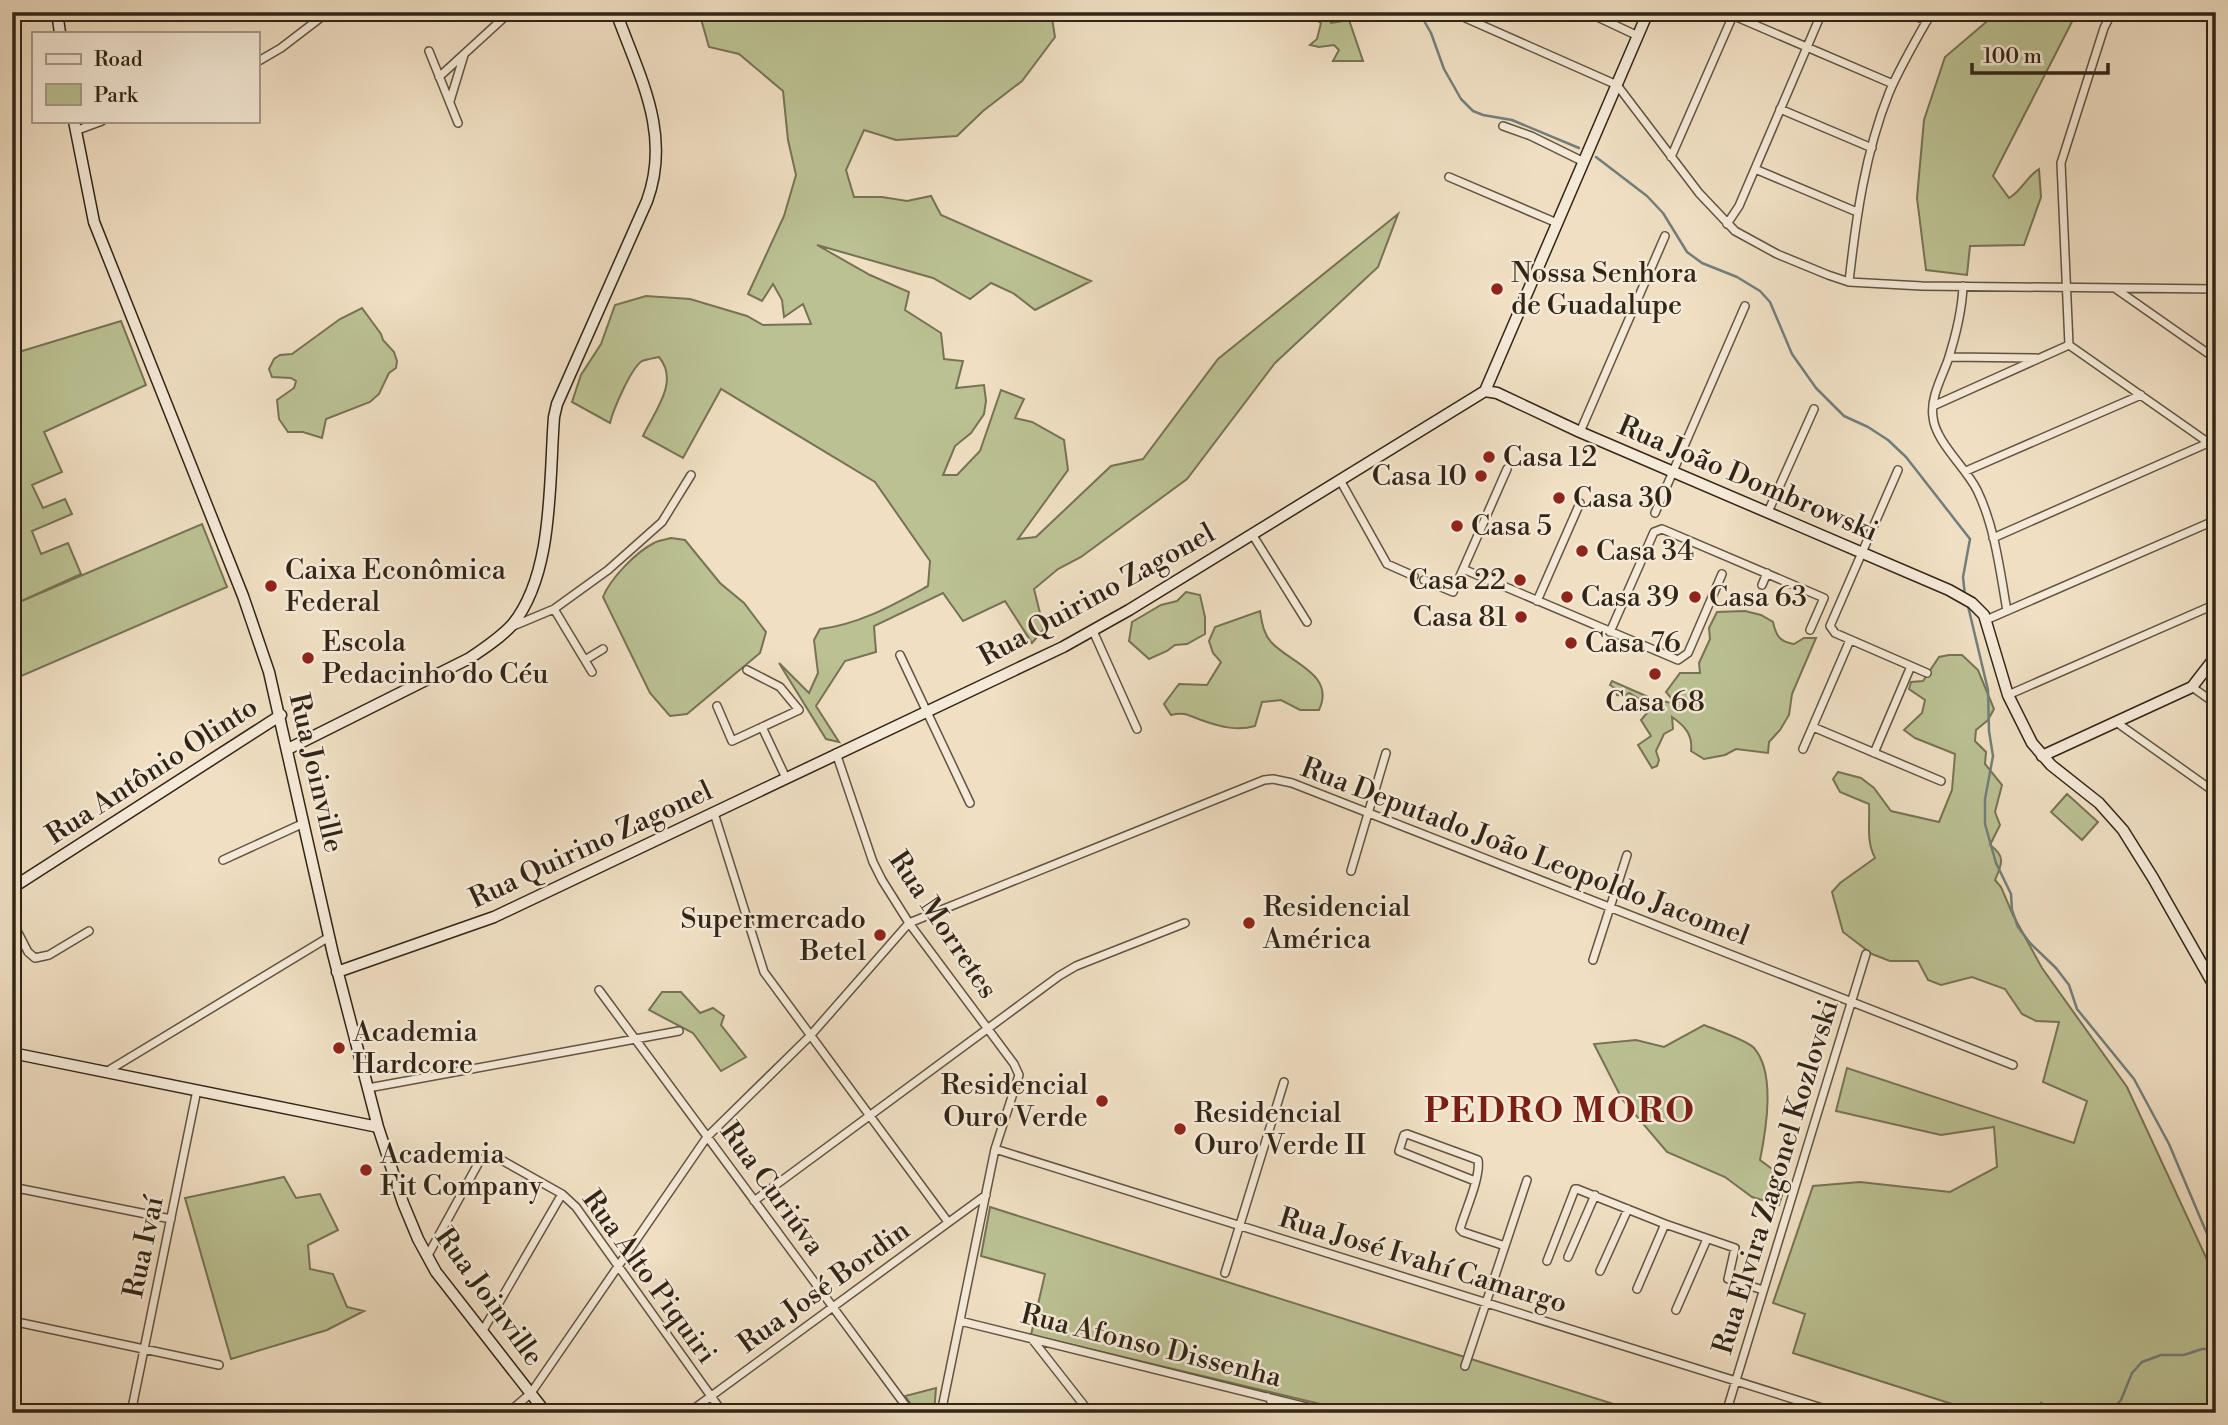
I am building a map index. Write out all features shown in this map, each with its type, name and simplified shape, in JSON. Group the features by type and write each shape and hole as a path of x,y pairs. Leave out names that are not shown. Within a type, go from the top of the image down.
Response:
{"street":[{"path":"57,12 60,32"},
{"path":"259,61 281,48 328,12"},
{"path":"439,77 510,12"},
{"path":"288,749 470,658 510,627 528,600 544,550 557,404 641,216 653,186 656,170 655,124 616,12"},
{"path":"1587,12 1638,36"},
{"path":"1485,391 1648,12"},
{"path":"1727,224 1739,206 1822,12"},
{"path":"1906,12 1927,21"},
{"path":"1849,282 1857,212 1872,148 1893,84 1932,12"},
{"path":"2069,345 2062,155 2104,28 2112,12"},
{"path":"1671,157 1730,13 1893,84"},
{"path":"1461,16 1617,85 1708,204 1727,224 1742,236 1777,254 1849,282 1922,286 2216,289"},
{"path":"429,51 458,123"},
{"path":"449,102 464,55"},
{"path":"1780,109 1872,148"},
{"path":"74,126 96,122"},
{"name":"Rua Joinville","path":"74,126 94,222 243,596 269,671 329,937 378,1127 410,1222 427,1257 447,1288 546,1413"},
{"path":"1503,126 1531,136 1584,162"},
{"path":"1755,169 1857,212"},
{"path":"1449,177 1557,223"},
{"path":"1580,432 1665,236"},
{"path":"1962,286 1960,317 1933,406 1933,422 1966,471 1982,502 1993,538 2007,611"},
{"path":"2115,288 2216,359"},
{"path":"1655,513 1745,306"},
{"path":"1933,406 2069,345"},
{"path":"2069,345 2213,446"},
{"path":"1948,357 2041,358"},
{"name":"Rua João Dombrowski","path":"1485,391 1497,393 1580,432 1956,594 1972,603 1986,620"},
{"name":"Rua Quirino Zagonel","path":"338,972 494,917 1093,631 1485,391"},
{"path":"1966,471 2141,396"},
{"path":"1768,512 1814,409"},
{"path":"1993,538 2213,446"},
{"path":"1424,580 1453,592 1507,469"},
{"path":"1898,470 1830,626 1831,630 1850,640 1927,673"},
{"path":"510,627 554,608 591,583 657,528 691,475"},
{"path":"1340,480 1387,564 1414,576"},
{"path":"1537,601 1580,503"},
{"path":"2216,520 1986,620 2008,695 2022,728 2042,756 2099,803 2123,830 2216,989"},
{"path":"1610,632 1654,532 1659,529 1824,598 1810,630"},
{"path":"1252,534 1307,622"},
{"path":"1463,569 1673,659 1682,659 1688,653 1723,574"},
{"path":"1762,585 1767,573"},
{"path":"2008,695 2216,604"},
{"path":"554,608 592,672"},
{"path":"1093,631 1137,729"},
{"path":"1803,749 1850,640"},
{"path":"585,660 603,649"},
{"path":"900,654 970,803"},
{"path":"2042,756 2192,687 2216,656"},
{"path":"1874,753 1911,666"},
{"path":"717,706 732,741 799,710 780,687 747,670"},
{"path":"2192,687 2216,704"},
{"name":"Rua Antônio Olinto","path":"12,888 281,715"},
{"path":"2116,722 2216,793"},
{"path":"762,727 786,778"},
{"path":"1813,727 1941,781"},
{"name":"Rua Morretes","path":"836,753 873,862 909,923 1018,1071 1018,1082 995,1149"},
{"path":"1351,871 1386,753"},
{"name":"Rua Deputado João Leopoldo Jacomel","path":"508,1413 531,1393 707,1137 810,1036 909,923 1264,780 1279,779 1292,783 2013,1065"},
{"path":"714,813 758,960 770,983 948,1222"},
{"path":"223,860 304,823"},
{"path":"1593,960 1627,855"},
{"path":"12,921 28,952 35,958 49,955 89,931"},
{"path":"754,1201 1068,970 1185,923"},
{"path":"106,1072 329,937"},
{"name":"Rua Elvira Zagonel Kozlovski","path":"1726,1413 1866,954"},
{"name":"Rua Curiúva","path":"598,989 911,1413"},
{"path":"368,1088 679,1031"},
{"path":"12,1052 378,1127"},
{"path":"1225,1273 1284,1082"},
{"name":"Rua Ivaí","path":"131,1413 197,1090"},
{"path":"1475,1181 1399,1151 1404,1135 1478,1160 1475,1181 1461,1231 1505,1246"},
{"path":"942,1413 995,1149"},
{"name":"Rua José Ivahí Camargo","path":"995,1149 1838,1413"},
{"name":"Rua Alto Piquiri","path":"427,1257 482,1158 496,1157 562,1194 576,1207 723,1413"},
{"path":"1465,1366 1527,1180"},
{"path":"12,1187 171,1219"},
{"path":"1547,1261 1575,1189 1736,1248 1728,1279 1763,1290"},
{"path":"482,1332 562,1194"},
{"name":"Rua José Bordin","path":"688,1413 986,1195"},
{"path":"1568,1257 1595,1195"},
{"path":"1600,1271 1628,1209"},
{"path":"1637,1289 1665,1224"},
{"path":"1676,1310 1707,1239"},
{"path":"12,1321 219,1365"},
{"name":"Rua Afonso Dissenha","path":"960,1321 1331,1413"},
{"path":"1032,1339 1090,1413"},
{"path":"1268,1397 1280,1413"}],"green space":[{"path":"699,12 1051,12 1055,37 1022,81 983,111 957,136 896,140 864,130 846,170 854,197 882,197 907,201 931,196 941,215 1091,281 1035,310 1013,293 991,283 970,299 933,278 817,245 870,275 909,292 905,310 941,333 944,359 963,361 956,388 984,385 984,414 971,433 955,446 943,475 957,475 980,451 1001,390 1024,399 1015,418 1032,422 1064,440 1068,470 1018,539 1036,537 1111,466 1143,459 1218,359 1398,214 1378,267 1275,363 1187,479 1081,557 1058,569 1034,589 1044,629 1032,643 1005,601 963,621 943,593 874,626 876,652 845,661 816,706 839,742 826,739 779,663 809,693 818,673 814,640 820,629 863,618 928,586 930,561 875,482 721,389 683,458 643,436 666,387 665,367 659,357 642,361 638,365 623,390 610,423 572,402 581,375 601,344 615,305 646,296 690,299 747,316 763,325 811,324 803,304 784,317 782,300 773,284 762,301 748,294 784,216 796,175 788,140 783,91 739,54 709,47"},
{"path":"1303,12 1326,12 1331,23 1349,20 1363,61 1333,61 1339,50 1334,45 1310,45 1317,39 1321,23"},
{"path":"1998,12 2077,12 1993,176 2009,198 2039,169 2041,197 2024,245 1970,246 1967,275 1926,270 1917,198 1924,120 1945,57"},
{"path":"362,308 394,352 396,368 389,373 379,394 370,402 326,419 322,438 303,432 288,432 279,419 277,400 294,388 296,381 291,378 272,377 269,369 274,359 280,355 292,354 340,319"},
{"path":"121,321 146,385 44,432 62,472 32,485 43,508 65,499 72,514 32,531 41,554 68,543 81,574 17,603 202,524 227,587 12,680 12,354"},
{"path":"671,538 685,540 720,583 744,603 766,632 760,653 687,714 670,716 650,693 603,597 617,574 632,559 654,543"},
{"path":"1186,592 1200,595 1205,617 1205,634 1187,644 1175,645 1149,659 1129,641 1132,622 1161,605 1177,601"},
{"path":"1260,611 1268,639 1316,678 1323,698 1319,710 1300,710 1281,700 1262,702 1255,726 1242,728 1217,725 1185,714 1171,715 1164,704 1179,684 1207,685 1221,662 1213,653 1209,641 1215,627"},
{"path":"1745,611 1761,615 1773,622 1777,635 1785,642 1794,644 1804,638 1816,638 1792,694 1789,715 1769,742 1768,753 1736,749 1725,755 1704,759 1691,751 1691,740 1687,731 1672,717 1673,729 1664,734 1656,751 1659,760 1657,766 1652,768 1638,745 1651,736 1641,720 1647,713 1641,700 1629,693 1624,696 1617,695 1616,689 1610,685 1612,681 1653,699 1676,704 1666,692 1680,673 1700,673 1699,663 1710,639 1709,628 1717,612"},
{"path":"1962,655 1978,670 1994,709 1988,720 1976,730 1975,741 1986,752 1985,764 2002,785 1995,812 2000,825 1990,845 1999,853 2001,861 1995,880 2042,968 2127,1087 2216,1279 2216,1413 2061,1413 2041,1403 2037,1413 1980,1413 1793,1353 1805,1314 1773,1303 1813,1186 1860,1182 1950,1192 1997,1167 1994,1127 1941,1135 1836,1111 1847,1068 2074,1143 2087,1101 2043,1082 2059,1022 2036,1021 2022,1014 2005,989 1972,977 1941,985 1928,980 1918,961 1890,961 1872,954 1843,932 1832,892 1875,858 1869,839 1869,804 1840,792 1833,779 1838,772 1861,778 1874,788 1891,811 1939,822 1952,790 1955,754 1915,738 1904,730 1922,713 1925,700 1909,689 1911,682 1923,681 1939,657"},
{"path":"2067,794 2098,822 2082,840 2051,812"},
{"path":"662,992 681,992 700,1013 713,1008 724,1016 721,1025 746,1057 721,1071 693,1033 649,1010"},
{"path":"1704,1025 1750,1045 1761,1059 1765,1072 1767,1102 1760,1160 1787,1180 1779,1205 1752,1197 1725,1177 1667,1152 1622,1099 1594,1044 1636,1040 1664,1047"},
{"path":"284,1177 296,1198 320,1194 338,1230 308,1245 310,1269 333,1274 347,1307 364,1311 327,1330 231,1359 185,1198"},
{"path":"990,1207 1642,1413 1358,1413 1031,1335 1045,1274 981,1256"},
{"path":"936,1388 934,1413 917,1413 905,1396"}],"waterway":[{"path":"1419,12 1431,33 1444,69 1461,99 1473,111 1512,120 1579,148"},
{"path":"1596,157 1647,196 1663,213 1687,252 1702,263 1737,277 1760,291 1770,302 1792,354 1816,388 1844,416 1888,440 1906,457 1970,539 1963,577 1965,596"},
{"path":"1968,606 1988,690 1989,731 1993,756 1985,799 1985,824 1996,863 2011,894 2012,910 2018,927 2069,985 2077,1009 2134,1079 2169,1144 2216,1255"},
{"path":"2109,1413 2121,1400 2132,1373 2142,1362 2161,1355 2184,1355 2202,1349 2216,1349"}],"place":[{"name":"Nossa Senhora de Guadalupe","path":"1497,289"},
{"name":"Casa 12","path":"1489,457"},
{"name":"Casa 10","path":"1481,476"},
{"name":"Casa 30","path":"1559,498"},
{"name":"Casa 5","path":"1457,526"},
{"name":"Casa 34","path":"1582,551"},
{"name":"Casa 22","path":"1520,580"},
{"name":"Caixa Econômica Federal","path":"271,586"},
{"name":"Casa 39","path":"1567,597"},
{"name":"Casa 63","path":"1695,597"},
{"name":"Casa 81","path":"1521,617"},
{"name":"Casa 76","path":"1571,643"},
{"name":"Escola Pedacinho do Céu","path":"308,658"},
{"name":"Casa 68","path":"1655,674"},
{"name":"Residencial América","path":"1249,923"},
{"name":"Supermercado Betel","path":"880,935"},
{"name":"Academia Hardcore","path":"339,1048"},
{"name":"Residencial Ouro Verde","path":"1102,1101"},
{"name":"Residencial Ouro Verde II","path":"1180,1129"},
{"name":"Academia Fit Company","path":"366,1170"}],"district":[{"name":"PEDRO MORO","path":"1560,1111"}]}
